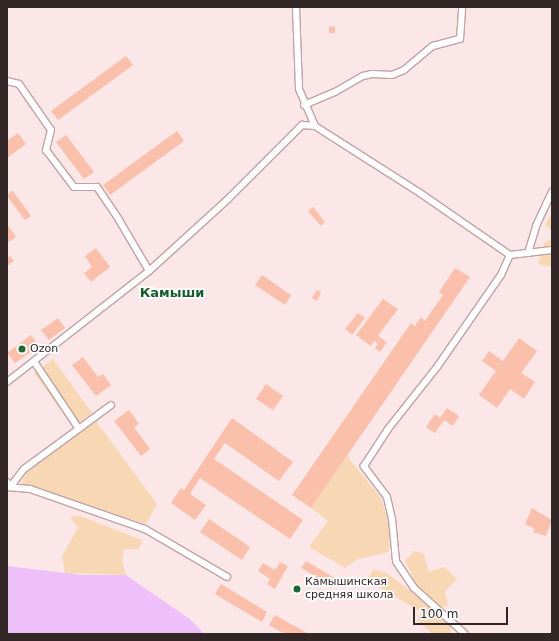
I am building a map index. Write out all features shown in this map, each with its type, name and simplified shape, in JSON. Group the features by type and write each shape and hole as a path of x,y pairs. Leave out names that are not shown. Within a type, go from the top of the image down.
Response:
{"street":[{"path":"296,7 299,89 304,105 314,126"},
{"path":"304,105 335,92 363,76 372,74 392,75 404,70 434,46 460,39 462,7"},
{"path":"7,80 19,84 51,130 46,150 74,187 97,187 120,220 149,272"},
{"path":"7,382 35,363 149,272 228,199 302,125 314,126 420,193 510,255 552,250"},
{"path":"528,253 536,226 552,192"},
{"path":"465,634 414,588 396,561 392,519 386,497 364,466 388,429 437,367 501,275 510,255"},
{"path":"35,363 79,429"},
{"path":"8,485 24,469 111,405"},
{"path":"8,485 30,489 145,529 227,577"}],"shaded area":[{"path":"552,214 552,231 545,224"},
{"path":"552,239 552,267 538,264 545,242"},
{"path":"53,359 92,413 73,427 34,373"},
{"path":"96,421 157,504 146,524 21,484 26,473"},
{"path":"347,456 381,498 389,523 389,552 358,559 345,568 309,547 328,521 311,508"},
{"path":"80,516 142,540 139,549 124,549 122,561 126,575 65,573 62,556 78,528 70,517"},
{"path":"415,551 424,554 429,572 444,567 457,579 445,591 448,606 441,607 416,584 405,560"},
{"path":"7,566 82,575 126,575 191,620 204,634 7,634"},
{"path":"373,569 387,573 413,593 450,626 451,634 433,634 417,621 421,612 367,580"}],"building":[{"path":"335,26 335,33 329,33 329,27"},
{"path":"126,56 133,65 58,120 51,111"},
{"path":"177,131 184,141 110,195 103,185"},
{"path":"18,133 26,144 7,158 7,141"},
{"path":"66,135 94,172 84,179 56,142"},
{"path":"12,190 31,216 25,220 7,196"},
{"path":"313,207 325,222 321,226 308,211"},
{"path":"7,224 16,237 7,243"},
{"path":"96,248 110,267 91,282 84,273 92,267 85,256"},
{"path":"10,256 14,261 7,266 7,258"},
{"path":"455,268 470,277 311,508 292,495 411,323 415,326 421,317 425,321 443,295 439,292"},
{"path":"262,275 291,295 285,305 255,285"},
{"path":"317,290 321,293 317,301 312,298"},
{"path":"383,299 398,309 378,336 387,342 380,352 375,348 378,344 374,341 371,346 356,335"},
{"path":"358,313 365,318 352,335 345,329"},
{"path":"58,318 65,328 49,340 41,330"},
{"path":"31,335 39,346 15,363 7,353"},
{"path":"519,338 537,351 521,373 535,382 524,399 510,389 497,408 479,395 496,371 482,361 489,351 503,361"},
{"path":"83,357 98,377 103,374 111,385 96,396 72,365"},
{"path":"266,384 283,396 273,410 256,399"},
{"path":"447,408 459,416 453,426 444,420 435,433 426,427 435,414 440,418"},
{"path":"129,410 139,424 134,427 150,449 141,456 114,421"},
{"path":"232,418 293,462 279,481 225,443 214,459 303,520 290,539 200,478 190,494 206,505 195,520 171,503 181,488 184,490"},
{"path":"532,508 552,520 546,536 533,532 535,529 525,524"},
{"path":"209,519 250,547 242,560 200,532"},
{"path":"306,561 335,578 331,586 301,568"},
{"path":"280,562 288,566 275,589 267,584 270,579 258,571 263,563 275,570"},
{"path":"221,584 267,612 262,622 215,594"},
{"path":"275,615 309,634 285,634 269,625"}],"place":[{"name":"Ozon","path":"22,349"},
{"name":"Камышинская средняя школа","path":"297,589"}],"district":[{"name":"Камыши","path":"172,293"}]}
